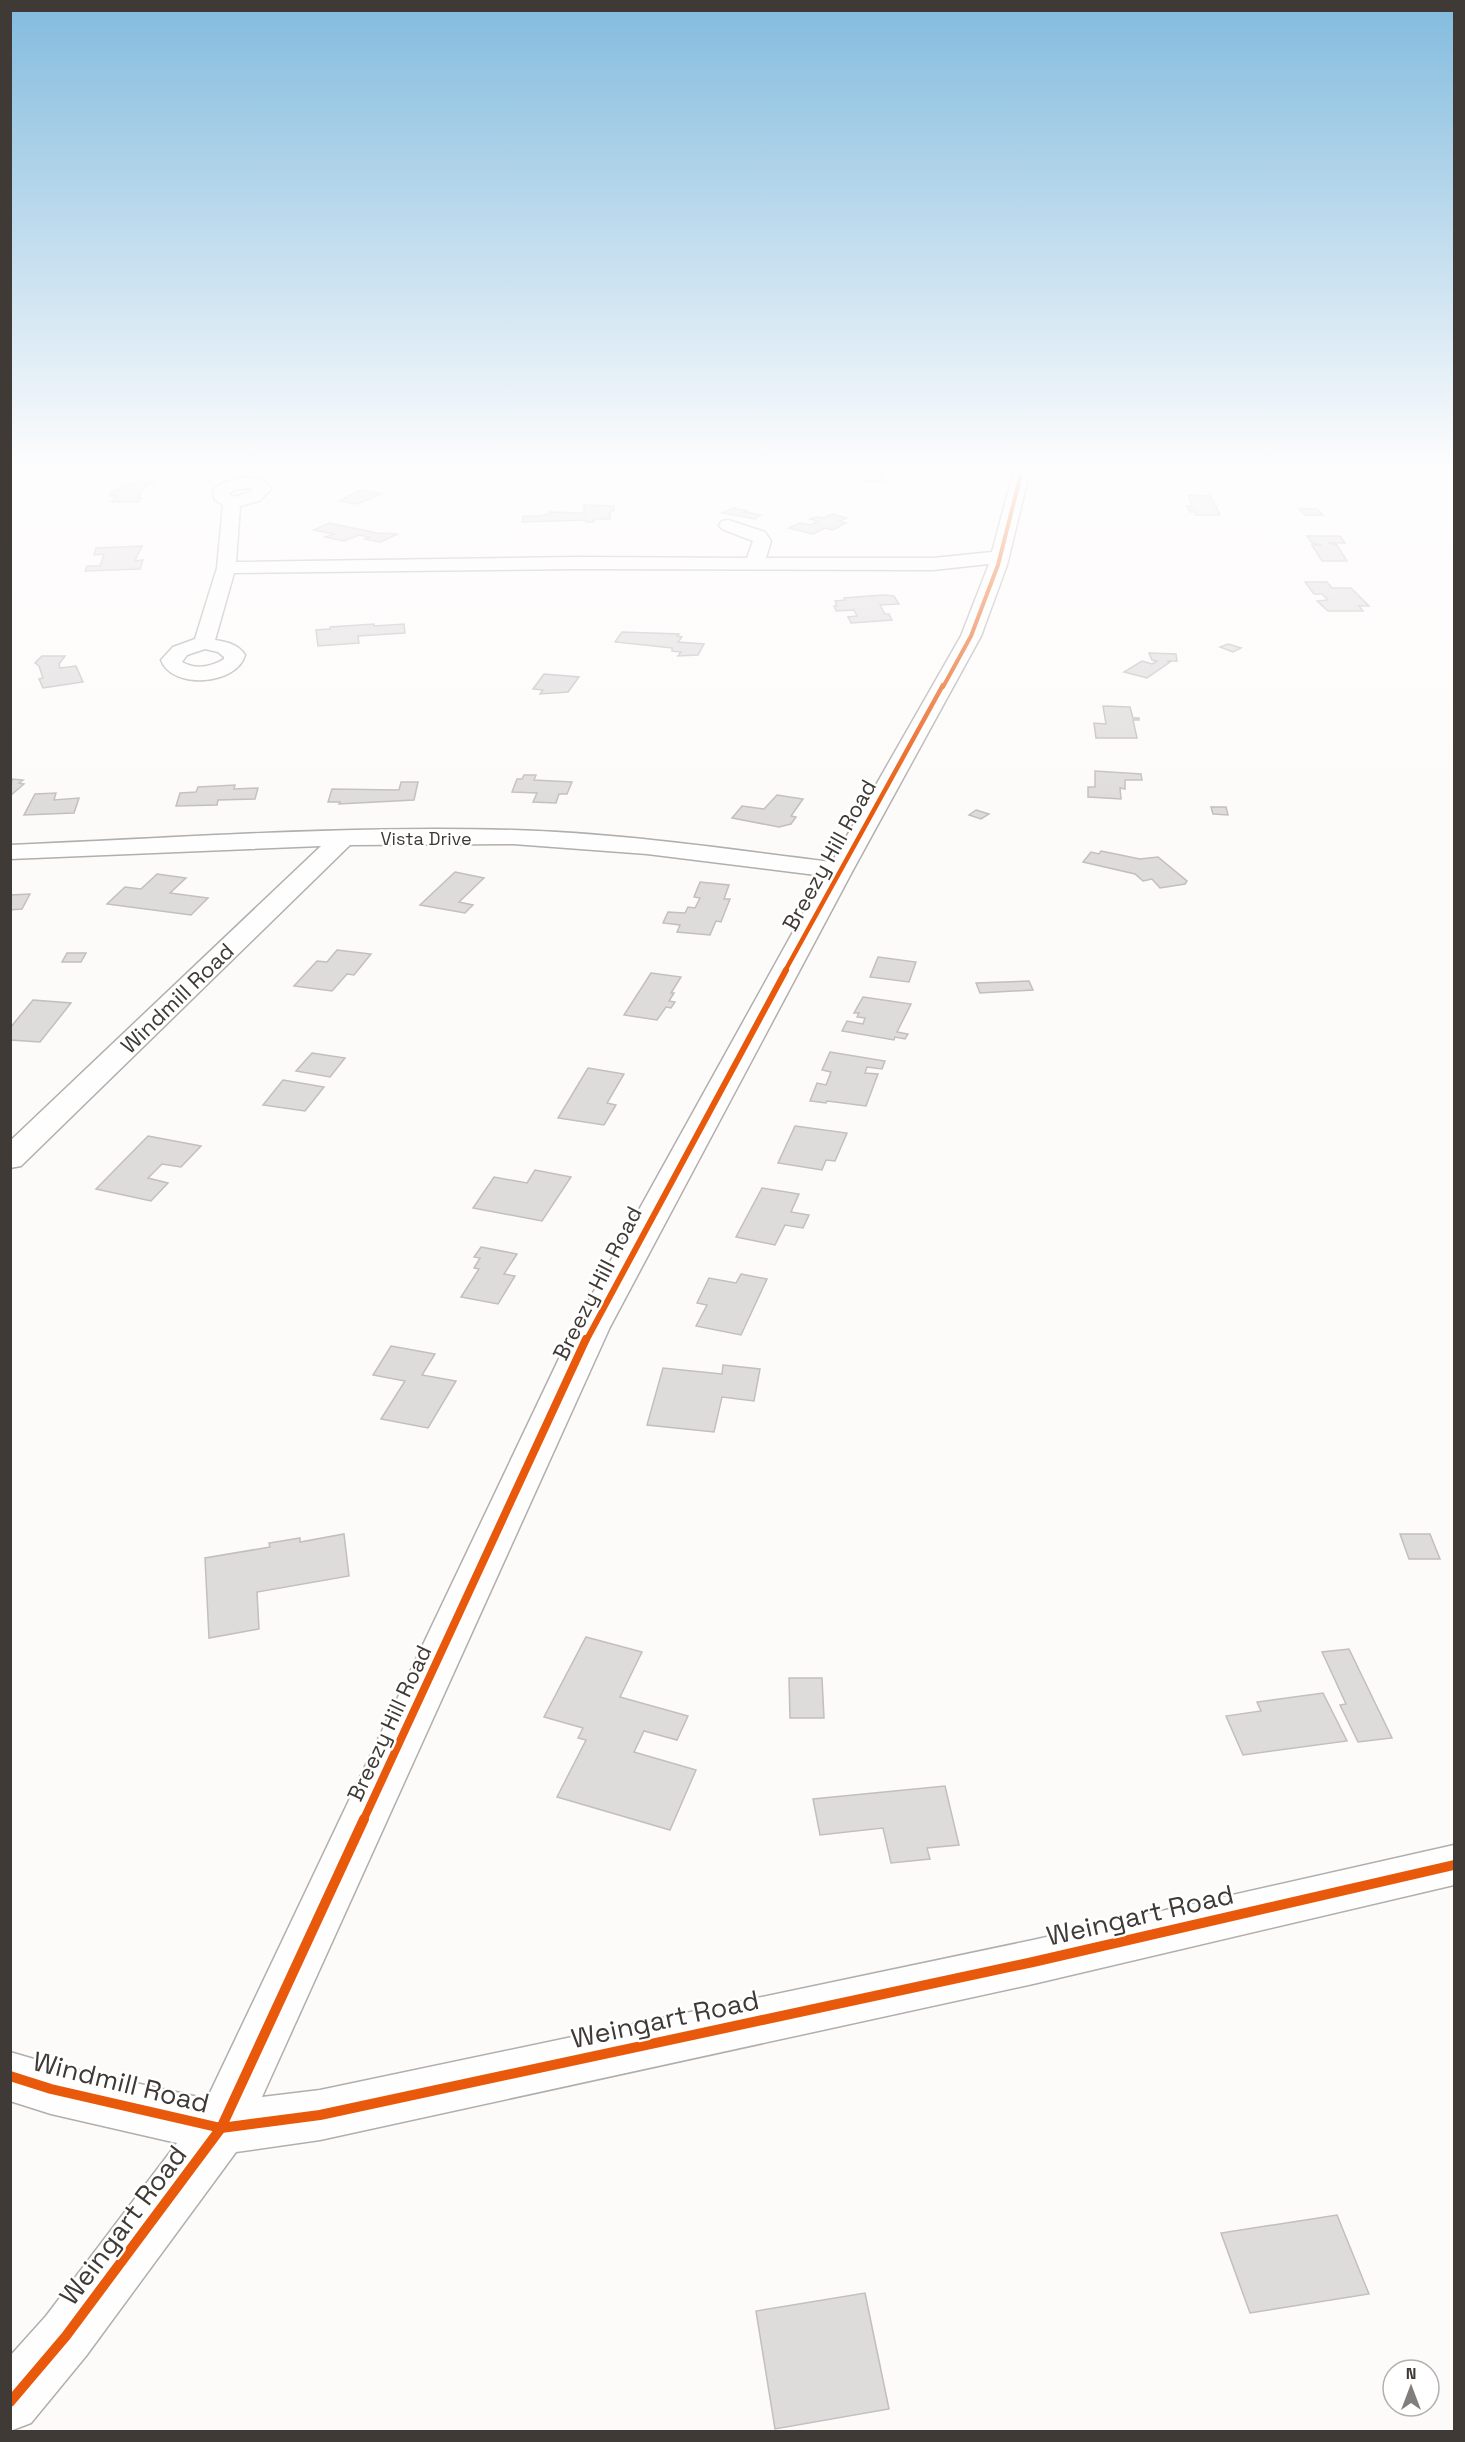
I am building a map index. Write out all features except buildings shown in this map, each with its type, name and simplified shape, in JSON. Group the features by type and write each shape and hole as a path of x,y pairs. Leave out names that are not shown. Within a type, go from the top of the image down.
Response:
{"street":[{"path":"204,643 222,580"},
{"name":"Breezy Hill Road","path":"221,2128 592,1327 840,870 971,636 991,580"},
{"name":"Vista Drive","path":"10,852 344,838 513,837 647,847 840,870"},
{"name":"Windmill Road","path":"10,1159 344,838"},
{"name":"Weingart Road","path":"10,2402 66,2336 221,2128 320,2115 398,2099 1033,1962 1455,1865"},
{"name":"Windmill Road","path":"10,2076 51,2089 221,2128"}],"cycle path":[{"path":"10,2402 66,2336 221,2128 592,1327 840,870 971,636 992,580"},
{"path":"10,2076 51,2089 221,2128 320,2115 1033,1962 1454,1865"}]}
